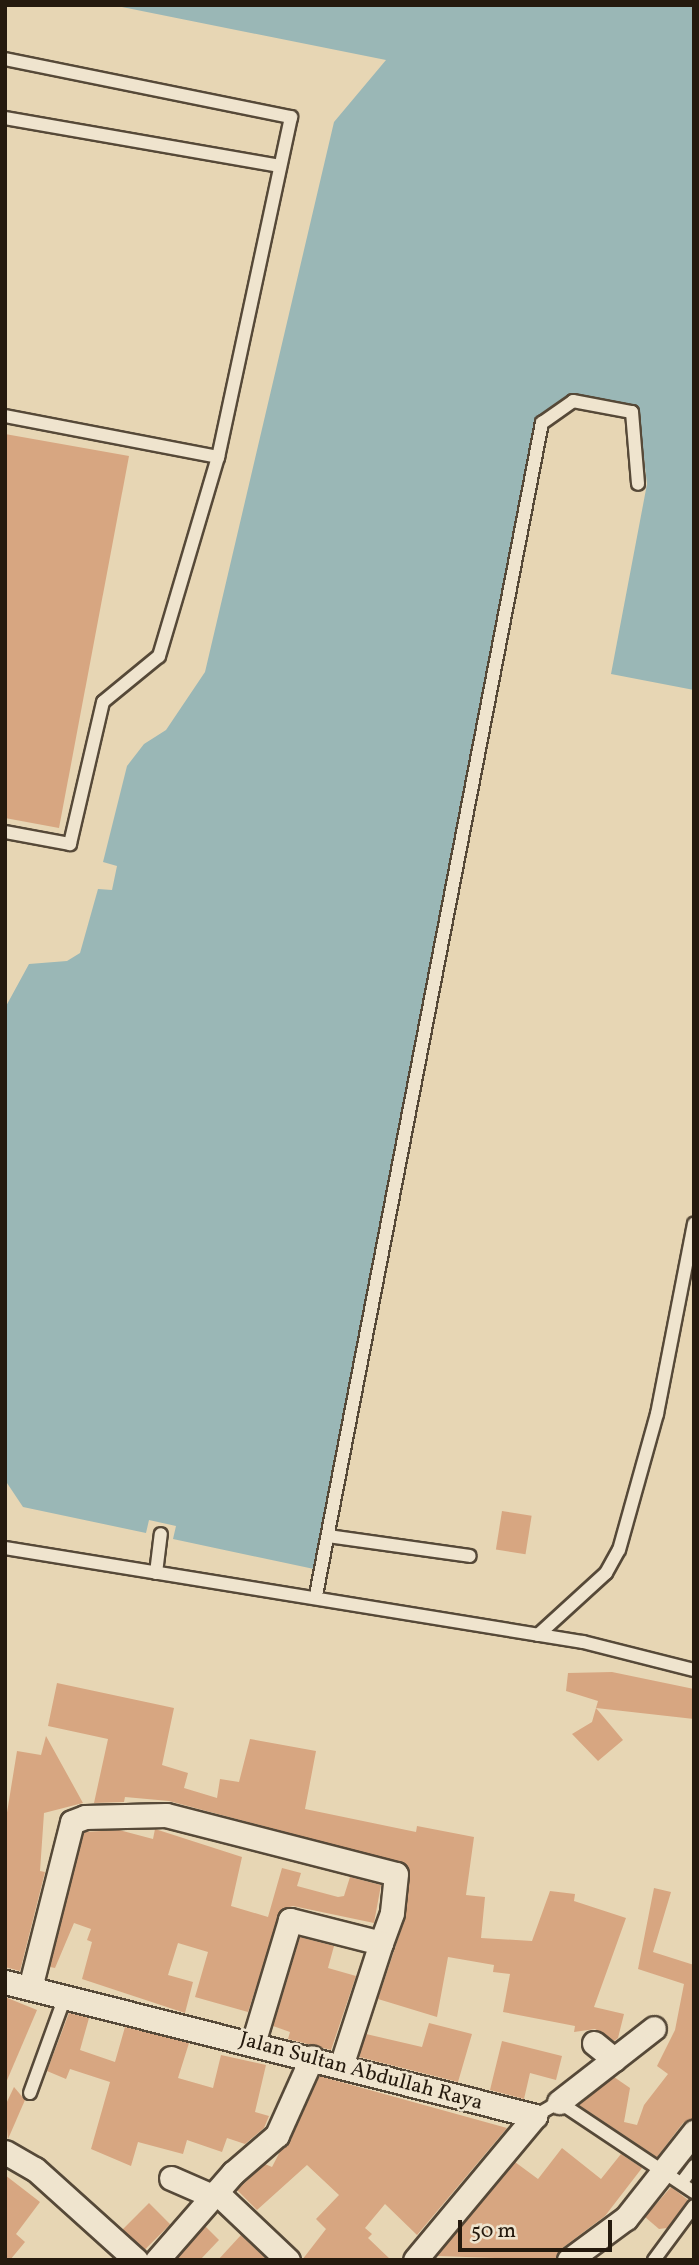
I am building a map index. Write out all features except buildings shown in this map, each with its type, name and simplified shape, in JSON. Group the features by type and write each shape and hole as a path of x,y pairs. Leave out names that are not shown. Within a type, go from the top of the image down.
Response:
{"street":[{"path":"30,1988 72,1822 105,1813 166,1815 390,1871 397,1877 380,1943 342,2063"},
{"path":"253,2043 290,1920 380,1943"},
{"name":"Jalan Sultan Abdullah Raya","path":"5,1982 342,2063 535,2116"},
{"path":"559,2102 654,2028"},
{"path":"594,2043 614,2059"},
{"path":"157,2260 214,2194 284,2125 312,2057"},
{"path":"415,2260 535,2116"},
{"path":"569,2260 609,2235 673,2176 694,2132"},
{"path":"5,2152 35,2169 136,2260"},
{"path":"172,2178 214,2194 288,2260"}],"lane":[{"path":"5,59 291,117 218,457 159,656 103,702 70,845 5,832"},
{"path":"5,118 280,166"},
{"path":"316,1595 542,423 573,401 632,412 638,484"},
{"path":"5,416 218,457"},
{"path":"538,1635 606,1573 619,1549 657,1414 694,1224"},
{"path":"156,1573 161,1534"},
{"path":"328,1536 470,1556"},
{"path":"5,1548 156,1573 316,1595 538,1635 694,1670"},
{"path":"30,2093 65,1997"},
{"path":"535,2116 559,2102 694,2192"},
{"path":"673,2176 694,2166"},
{"path":"654,2260 694,2206"}],"water":[{"path":"112,5 694,5 694,690 611,674 647,484 638,407 570,393 535,419 314,1569 173,1539 176,1526 149,1520 146,1533 23,1507 5,1480 5,1008 29,964 67,961 80,953 98,889 112,890 117,866 103,862 127,766 144,744 166,730 205,672 334,122 386,60"}]}
